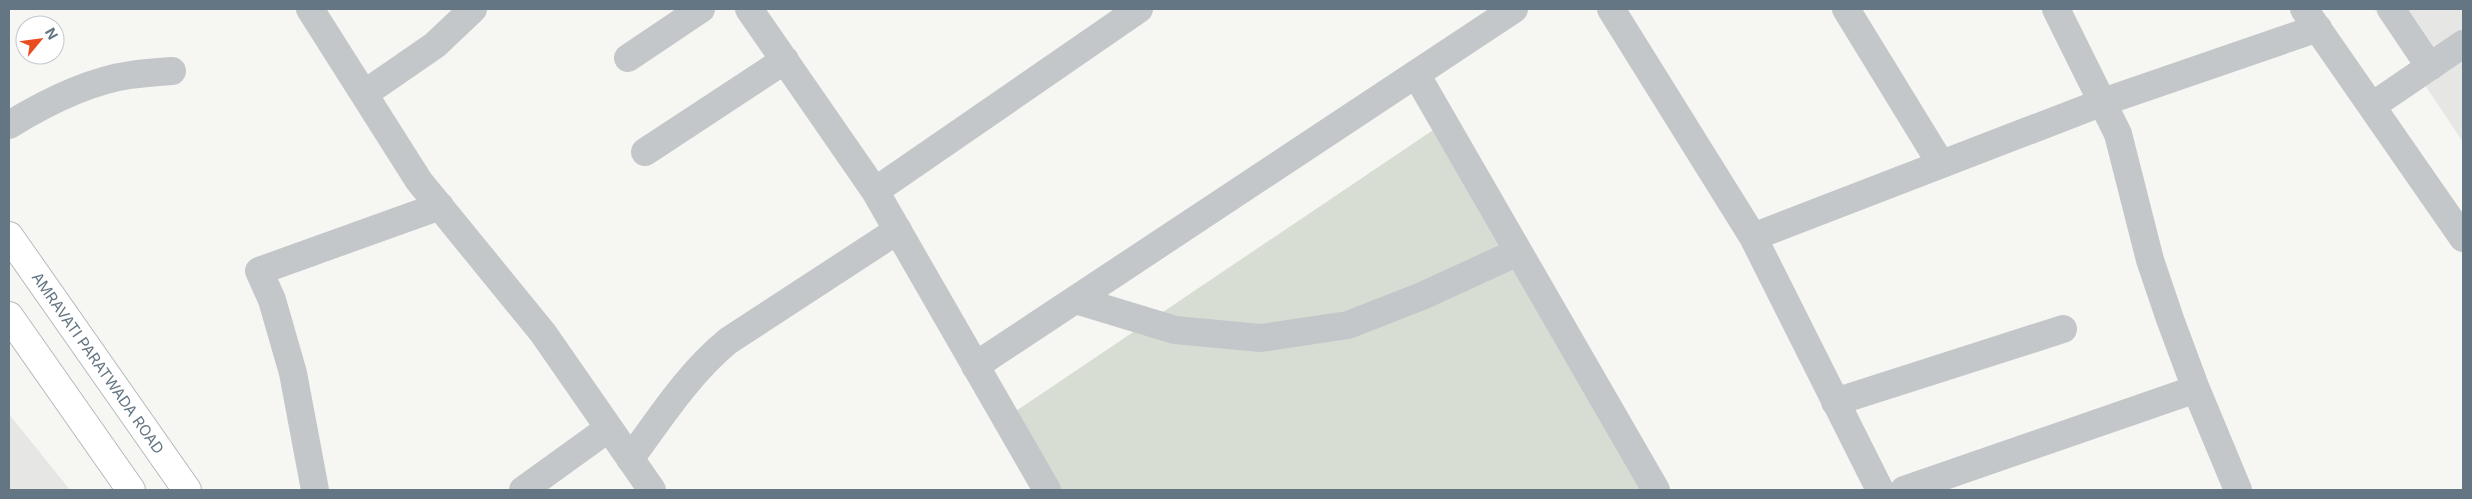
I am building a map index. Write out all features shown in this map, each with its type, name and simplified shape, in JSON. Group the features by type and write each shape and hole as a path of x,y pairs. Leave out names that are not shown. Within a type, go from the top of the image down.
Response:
{"main road":[{"name":"AMRAVATI PARATWADA ROAD","path":"9,236 187,490"},
{"path":"9,316 131,490"}],"street":[{"path":"310,9 420,181 543,333 609,428 640,477"},
{"path":"364,94 435,45 473,9"},
{"path":"628,58 701,9"},
{"path":"749,9 875,190 1047,490"},
{"path":"875,190 1139,9"},
{"path":"975,366 1514,9"},
{"path":"1611,9 1753,237 1880,490"},
{"path":"1846,9 1941,164"},
{"path":"2056,9 2118,134 2150,260 2196,389 2238,490"},
{"path":"2391,9 2430,66"},
{"path":"1753,237 2103,102 2311,18 2463,238"},
{"path":"2372,106 2463,44"},
{"path":"645,152 784,60"},
{"path":"9,125 35,109 84,88 128,75 172,71"},
{"path":"1416,74 1656,490"},
{"path":"315,490 293,373 272,300 259,271 440,206"},
{"path":"640,477 689,378 707,358 728,341 898,230"},
{"path":"1076,300 1175,330 1261,338 1348,326 1422,296 1518,252"},
{"path":"1835,402 2063,329"},
{"path":"1904,490 2196,389"},
{"path":"523,490 609,428"}],"shaded area":[{"path":"2374,9 2463,9 2463,142"},
{"path":"1451,118 1661,490 1059,490 1016,411"},
{"path":"9,414 70,490 9,490"}]}
